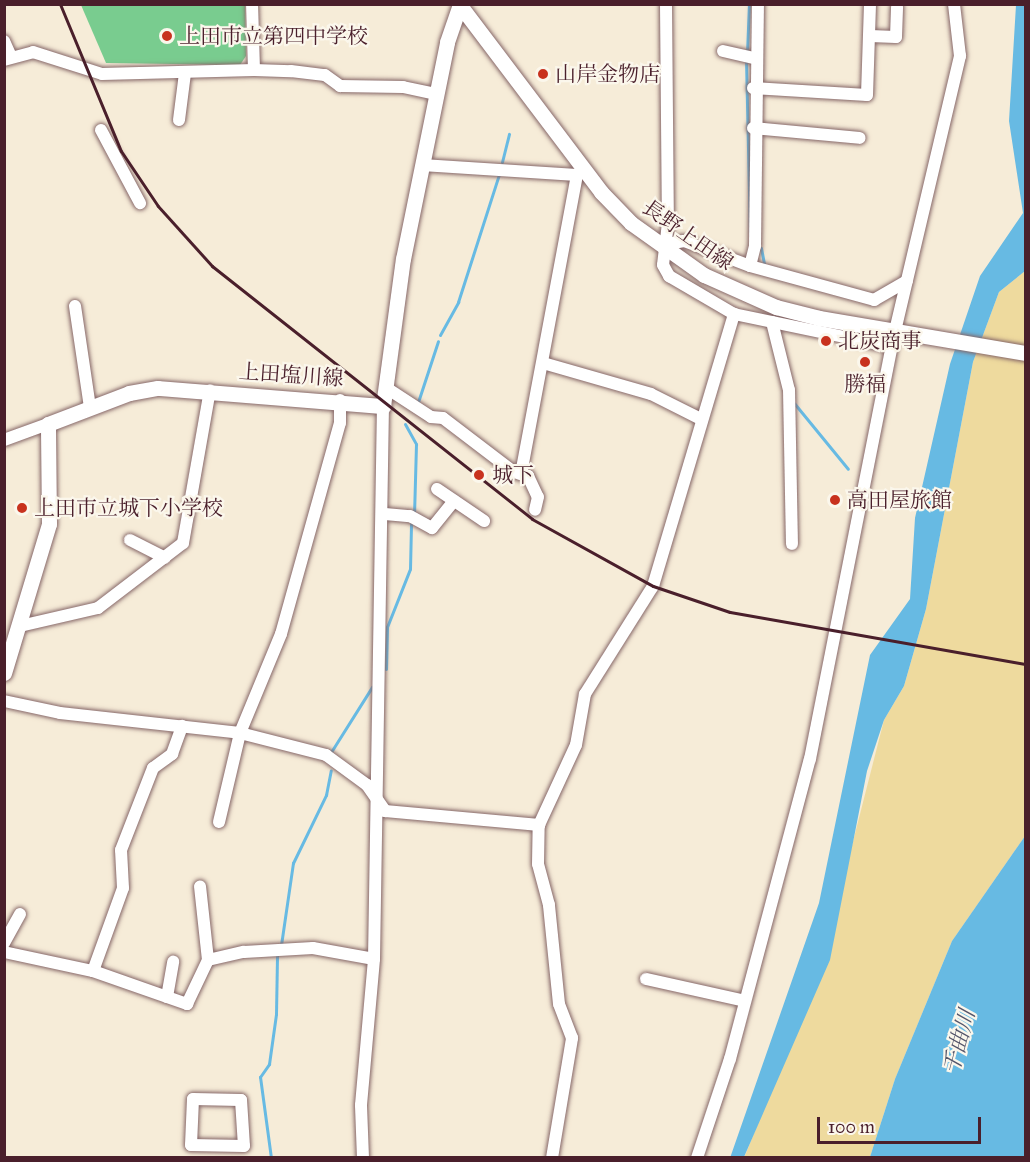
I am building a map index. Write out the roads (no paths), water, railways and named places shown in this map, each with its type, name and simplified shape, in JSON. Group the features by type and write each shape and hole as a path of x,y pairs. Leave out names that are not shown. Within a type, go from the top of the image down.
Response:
{"main road":[{"name":"長野上田線","path":"460,5 580,173 631,223 711,279 777,307 899,332 1026,353"},
{"path":"383,406 435,94 460,5"},
{"name":"上田塩川線","path":"48,424 143,390 210,390 340,400 383,406"},
{"path":"4,673 49,524 48,424"}],"street":[{"path":"252,4 254,70"},
{"path":"666,4 668,223 663,245 663,265 669,276 734,314 892,347"},
{"path":"750,266 755,246 753,88 758,4"},
{"path":"753,88 867,95 870,4"},
{"path":"697,1158 745,1001 810,759 892,347 899,332 908,281 960,56 954,4"},
{"path":"870,36 896,37 897,7"},
{"path":"4,41 8,59 33,52 102,74 291,71 325,75 340,86 403,87 435,94"},
{"path":"723,51 754,58"},
{"path":"179,120 185,73"},
{"path":"753,128 860,138"},
{"path":"101,130 140,203"},
{"path":"422,165 580,173 521,474"},
{"path":"663,245 684,241 750,266 874,300 908,281"},
{"path":"75,306 90,408"},
{"path":"552,1158 572,1038 559,1004 550,915 538,864 539,825 576,746 585,694 653,586 734,314"},
{"path":"772,322 789,390 792,544"},
{"path":"543,363 651,394 701,420"},
{"path":"385,387 431,417 443,418 521,474 528,476 538,497 535,510"},
{"path":"20,626 98,608 183,543 189,521 210,390"},
{"path":"219,822 240,733 281,634 340,423 340,400"},
{"path":"363,1158 361,1106 374,959 384,514 383,406"},
{"path":"4,440 48,424"},
{"path":"437,489 484,521"},
{"path":"384,514 410,516 432,528 454,501"},
{"path":"130,540 165,558"},
{"path":"4,701 240,733 326,755 367,785 384,811 539,825"},
{"path":"93,971 123,888 121,850 153,768 172,754 182,726"},
{"path":"4,952 93,971 187,1004 208,960 200,886"},
{"path":"4,943 20,914"},
{"path":"208,960 244,951 313,948 374,959"},
{"path":"167,997 173,962"},
{"path":"646,979 745,1001"},
{"path":"193,1099 242,1100 244,1146 213,1152 191,1145 193,1099"}],"water":[{"path":"1016,5 1025,5 1025,271 999,292 973,362 926,609 904,686 884,720 867,771 830,960 744,1157 730,1158 819,903 870,655 910,599 915,518 950,364 980,276 1023,213 1009,121"},
{"name":"千曲川","path":"1025,836 1025,1157 870,1157 895,1079 952,941"}],"waterway":[{"path":"747,53 749,4"},
{"path":"746,60 750,236"},
{"path":"502,162 509,134"},
{"path":"440,335 458,302 499,174"},
{"path":"761,248 764,263"},
{"path":"418,402 438,341"},
{"path":"794,403 848,469"},
{"path":"405,424 416,444 414,514"},
{"path":"386,669 387,627 410,569 411,524"},
{"path":"331,752 372,687"},
{"path":"281,945 293,863 326,795 331,770"},
{"path":"271,1158 260,1077 269,1064 276,1014 277,954"}],"railway":[{"path":"60,4 121,151 158,206 212,266 532,519 653,586 730,612 1026,664"}],"place":[{"name":"上田市立第四中学校","path":"167,36"},
{"name":"山岸金物店","path":"543,74"},
{"name":"北炭商事","path":"826,341"},
{"name":"勝福","path":"865,362"},
{"name":"城下","path":"479,475"},
{"name":"高田屋旅館","path":"835,500"},
{"name":"上田市立城下小学校","path":"22,508"}]}
